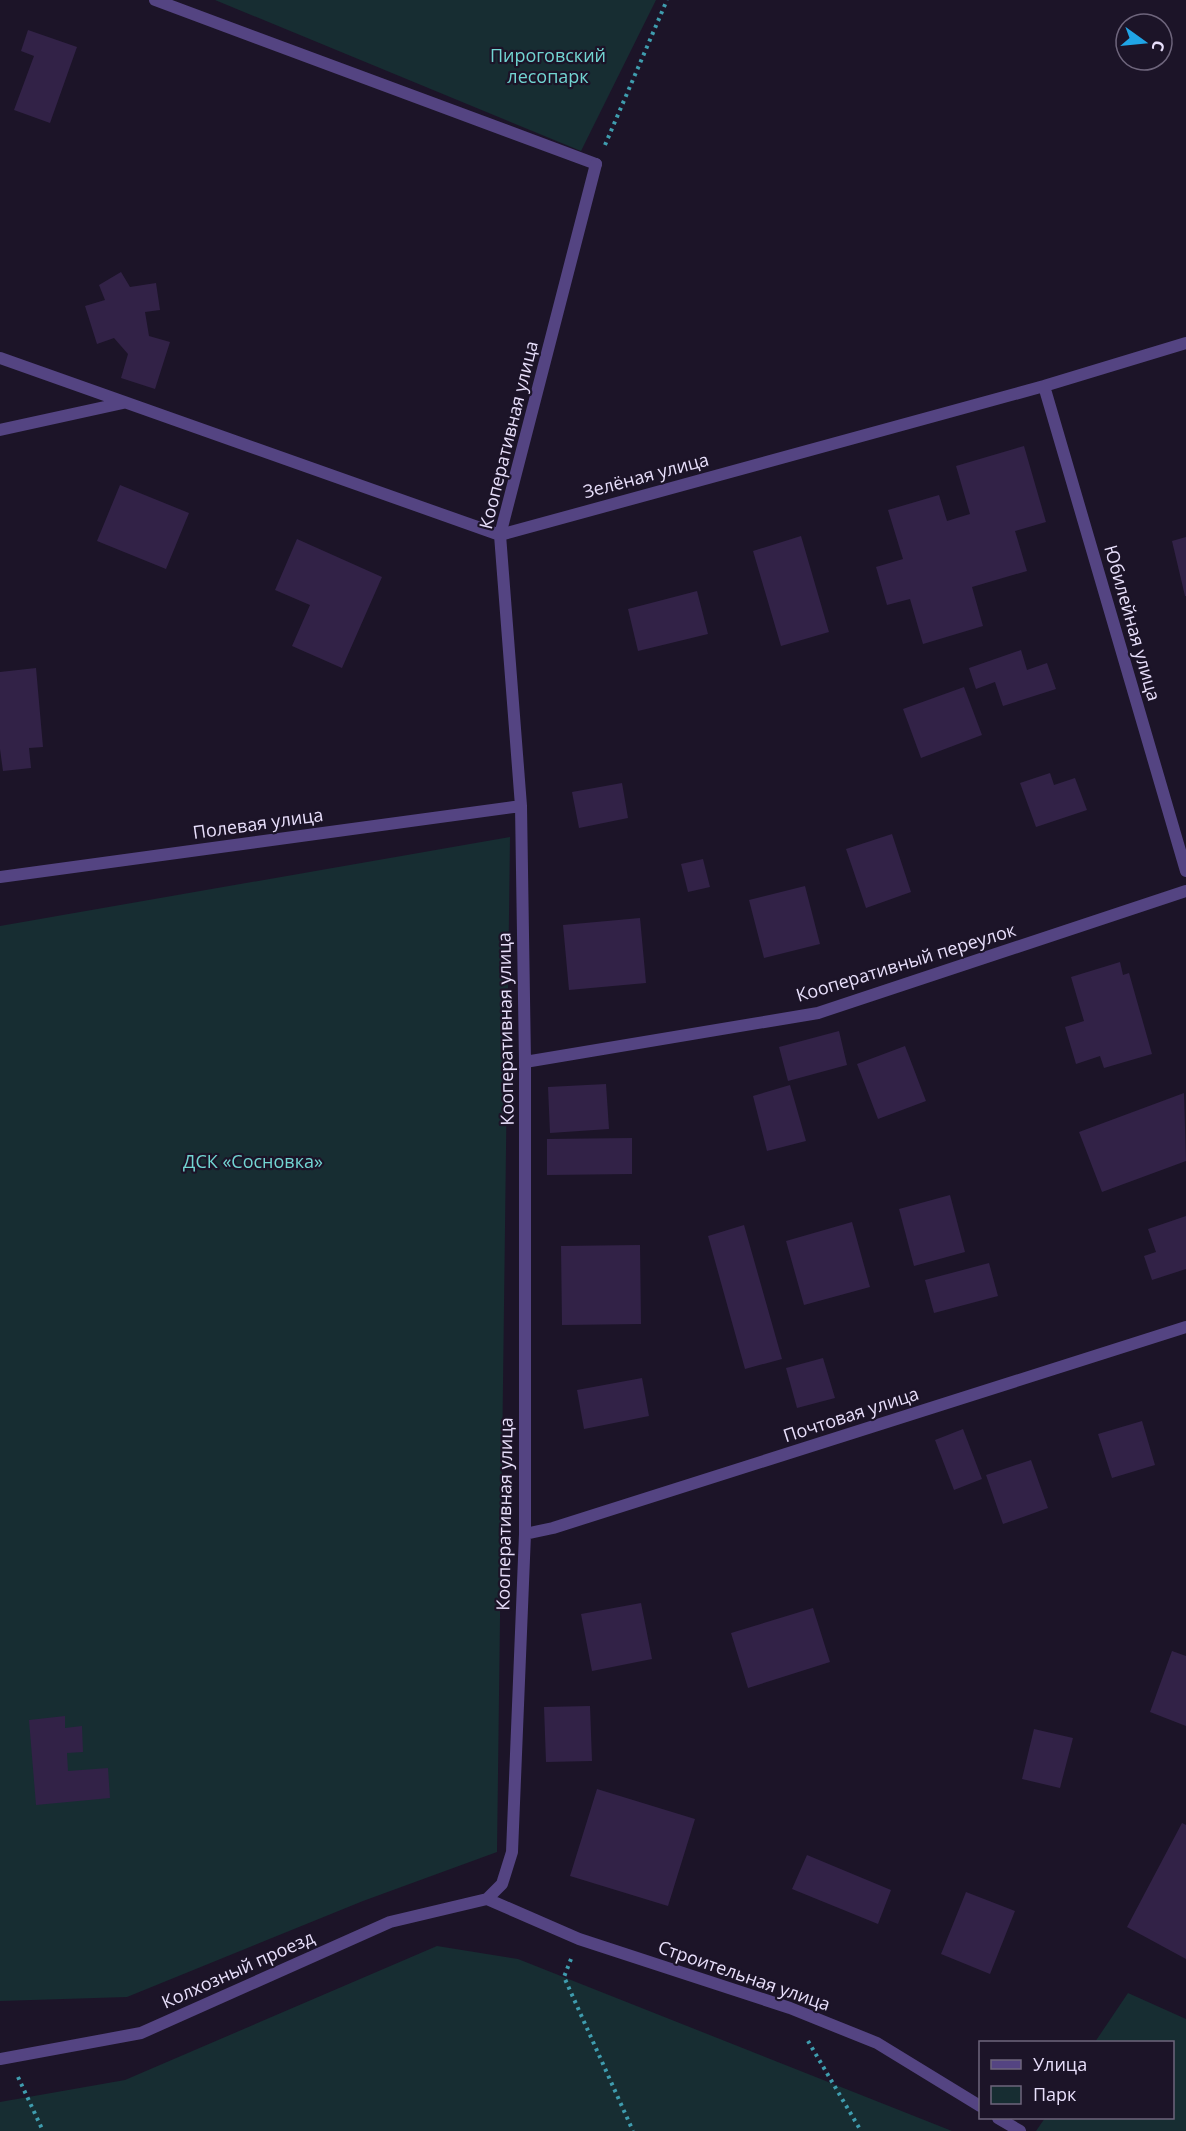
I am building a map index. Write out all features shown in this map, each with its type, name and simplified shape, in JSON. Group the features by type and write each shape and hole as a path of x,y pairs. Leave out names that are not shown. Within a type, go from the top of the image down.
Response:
{"street":[{"path":"155,0 596,164"},
{"name":"Кооперативная улица","path":"487,1899 502,1884 512,1852 525,1534 525,1062 521,806 500,536 596,164"},
{"name":"Зелёная улица","path":"500,536 1044,386 1186,343"},
{"path":"0,358 500,536"},
{"name":"Юбилейная улица","path":"1044,386 1186,871"},
{"path":"0,430 124,403"},
{"name":"Полевая улица","path":"0,877 521,806"},
{"name":"Кооперативный переулок","path":"525,1062 818,1013 1186,891"},
{"name":"Почтовая улица","path":"525,1534 553,1528 1186,1328"},
{"name":"Строительная улица","path":"487,1899 579,1939 790,2008 877,2043 979,2105"},
{"name":"Колхозный проезд","path":"5,2059 141,2033 390,1922 487,1899"},
{"path":"1000,2119 1020,2131"}],"path":[{"path":"596,164 667,0"},
{"path":"579,1939 564,1977 633,2131"},
{"path":"790,2008 861,2131"},
{"path":"5,2059 43,2131"}],"green space":[{"name":"Пироговский лесопарк","path":"215,0 656,0 581,151"},
{"name":"ДСК «Сосновка»","path":"510,837 497,1852 363,1901 127,1997 0,2001 0,926"},
{"path":"437,1946 518,1959 952,2131 0,2131 0,2102 125,2080"},
{"path":"1128,1993 1186,2019 1186,2131 1036,2131 1044,2119 1174,2119 1174,2041 1096,2041"}],"building":[{"path":"28,30 77,47 50,123 14,110 34,56 21,51"},
{"path":"121,272 130,287 156,283 160,310 145,312 149,336 170,342 155,389 121,378 128,354 114,338 97,344 85,306 105,300 99,285"},
{"path":"1024,446 1046,522 1015,531 1027,571 972,587 983,626 923,644 910,599 887,605 876,567 903,559 888,510 939,495 947,521 970,514 956,466"},
{"path":"120,485 189,513 166,569 97,541"},
{"path":"801,536 829,632 781,646 753,551"},
{"path":"1186,537 1186,596 1185,596 1172,541"},
{"path":"297,539 382,577 342,668 292,646 310,605 275,590"},
{"path":"697,591 708,634 638,651 628,609"},
{"path":"1021,650 1027,670 1047,663 1056,689 1003,706 995,682 976,689 969,668"},
{"path":"36,668 43,747 29,748 31,768 3,771 0,749 0,672"},
{"path":"964,687 982,735 921,758 903,709"},
{"path":"1050,773 1054,785 1075,778 1087,810 1036,827 1020,783"},
{"path":"622,783 628,818 579,828 572,792"},
{"path":"892,834 911,892 866,908 846,849"},
{"path":"703,859 710,887 688,892 681,864"},
{"path":"805,886 820,944 764,958 749,900"},
{"path":"640,918 646,983 569,990 563,925"},
{"path":"1120,962 1123,975 1129,973 1152,1054 1104,1068 1100,1056 1076,1064 1065,1027 1084,1021 1071,977"},
{"path":"839,1031 847,1065 788,1081 779,1047"},
{"path":"905,1046 926,1101 878,1119 857,1064"},
{"path":"606,1084 609,1129 550,1133 548,1087"},
{"path":"790,1085 806,1141 767,1151 753,1096"},
{"path":"1184,1093 1186,1161 1102,1192 1079,1132"},
{"path":"632,1138 632,1174 547,1175 547,1139"},
{"path":"950,1195 965,1252 914,1266 899,1209"},
{"path":"1186,1216 1186,1269 1152,1280 1144,1256 1156,1252 1148,1229"},
{"path":"852,1222 870,1287 804,1305 786,1241"},
{"path":"744,1225 782,1359 745,1369 708,1236"},
{"path":"640,1245 641,1324 562,1325 561,1246"},
{"path":"989,1263 998,1296 934,1313 925,1280"},
{"path":"823,1358 835,1398 797,1408 786,1368"},
{"path":"642,1378 649,1416 584,1429 577,1390"},
{"path":"1142,1421 1155,1465 1112,1478 1098,1434"},
{"path":"963,1429 982,1479 954,1490 935,1440"},
{"path":"1031,1460 1048,1508 1003,1524 986,1475"},
{"path":"641,1603 652,1659 592,1671 581,1614"},
{"path":"813,1608 830,1662 748,1688 731,1633"},
{"path":"1172,1651 1186,1656 1186,1726 1150,1712"},
{"path":"590,1706 592,1761 546,1762 544,1707"},
{"path":"65,1716 65,1728 82,1726 83,1752 67,1753 68,1771 108,1768 110,1798 36,1805 29,1720"},
{"path":"1034,1729 1073,1738 1060,1788 1022,1779"},
{"path":"597,1789 695,1819 668,1906 570,1876"},
{"path":"1182,1823 1186,1825 1186,1959 1127,1927"},
{"path":"807,1855 891,1890 878,1924 792,1889"},
{"path":"966,1892 1015,1911 990,1974 941,1954"}]}
